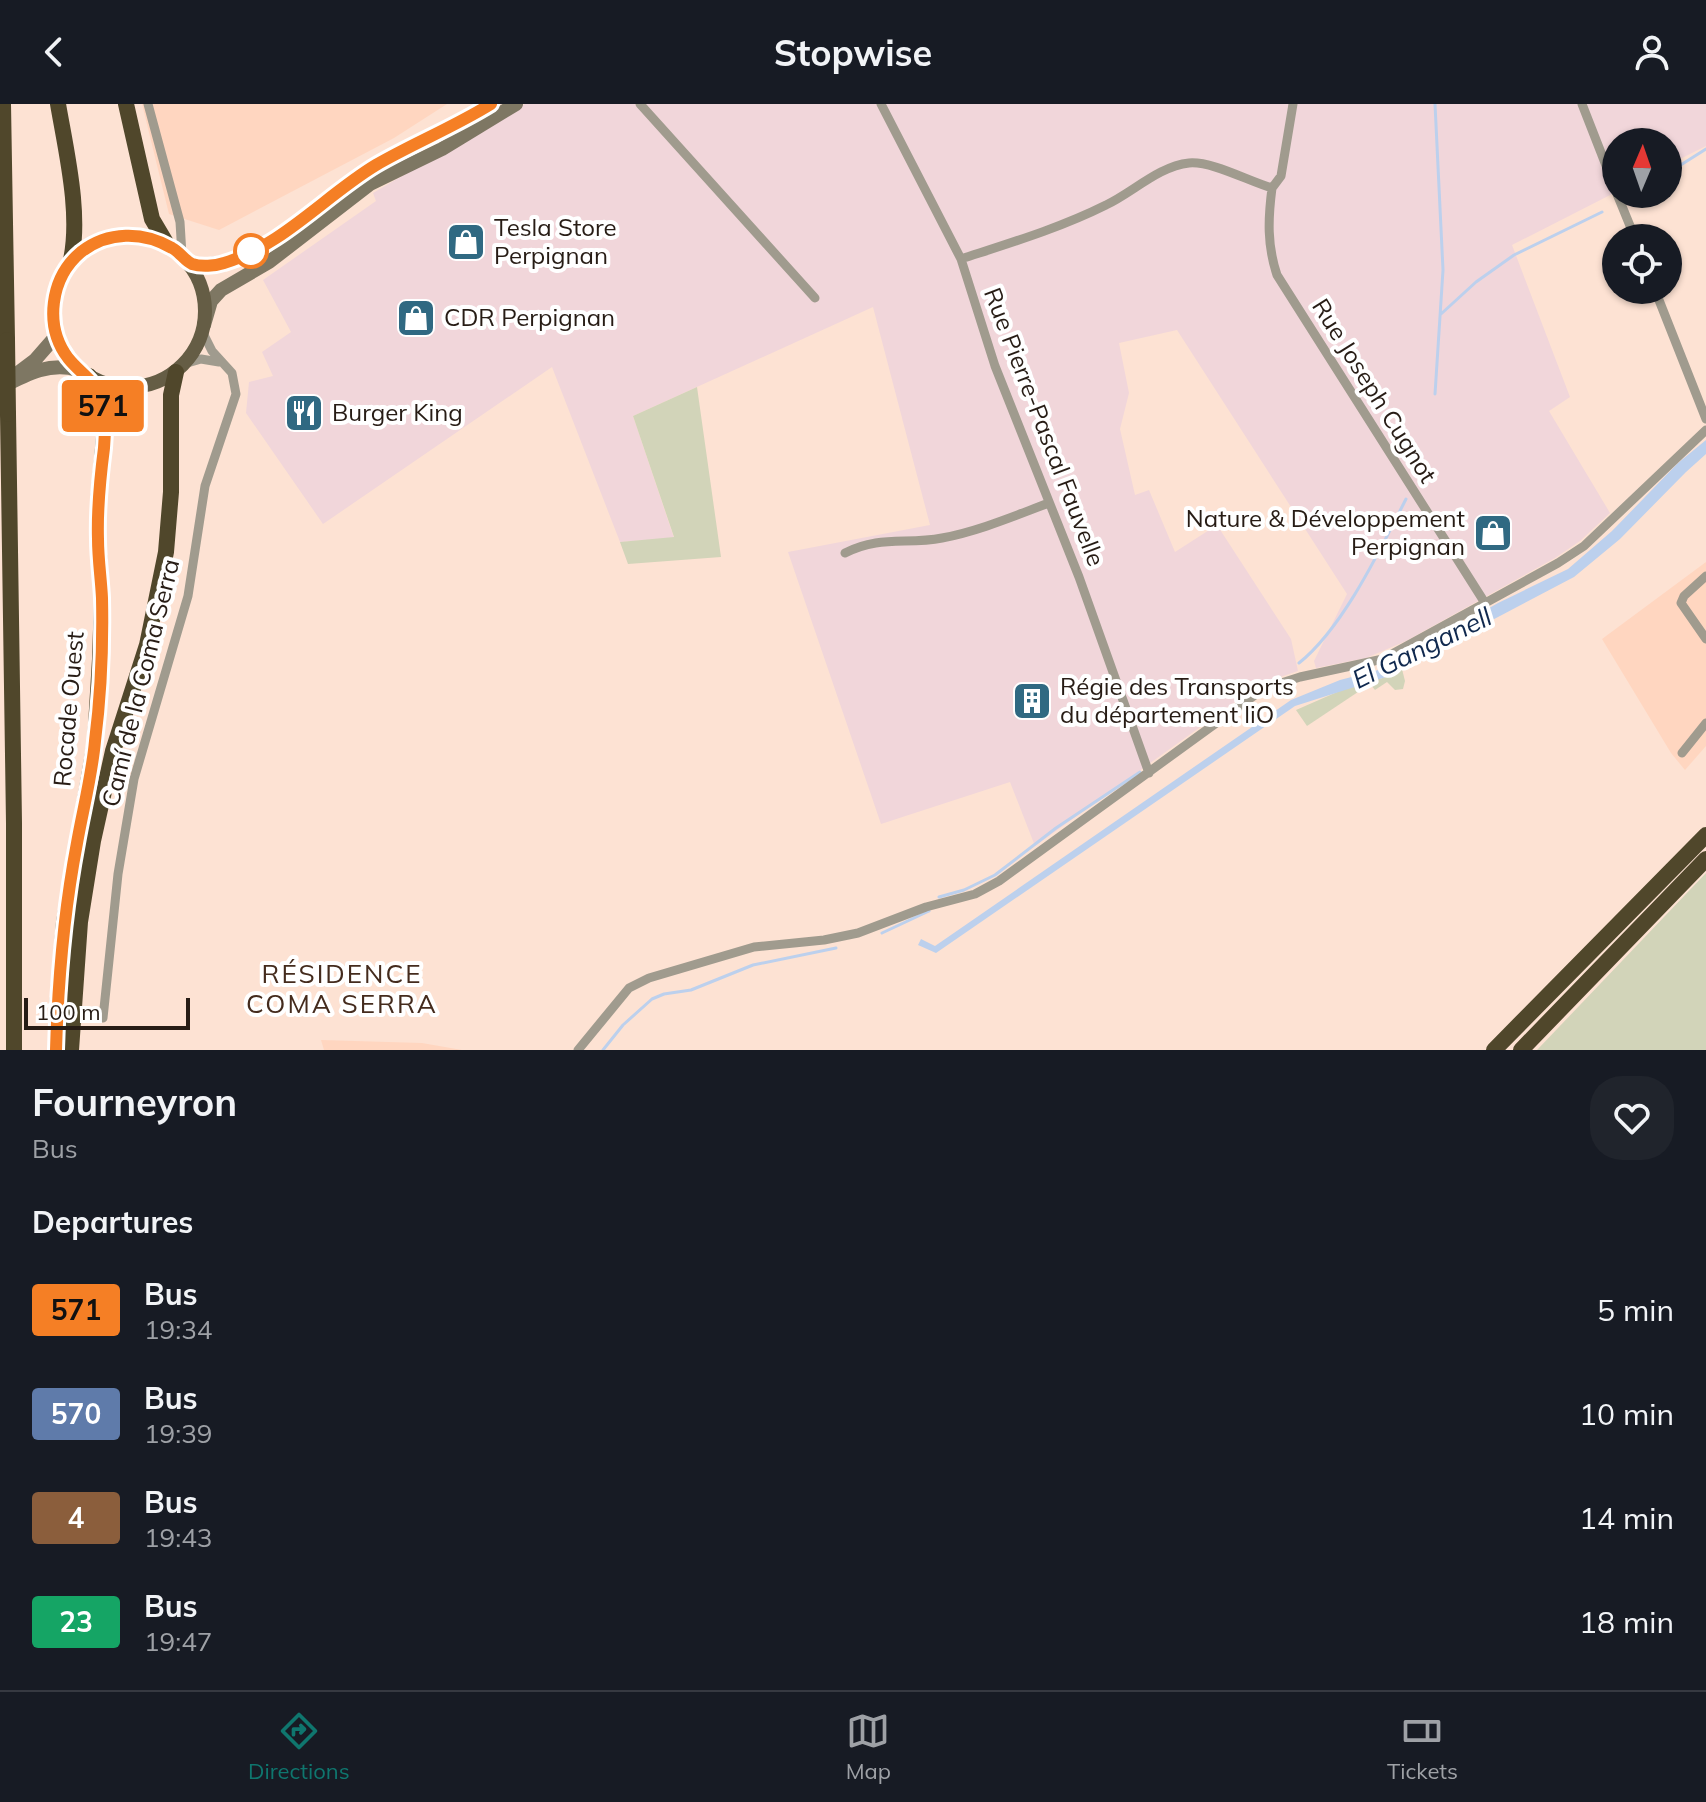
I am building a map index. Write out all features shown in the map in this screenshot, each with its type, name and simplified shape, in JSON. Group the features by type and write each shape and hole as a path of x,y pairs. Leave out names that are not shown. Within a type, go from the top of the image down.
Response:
{"highway":[{"path":"3,104 14,823 14,1050"},
{"path":"58,104 74,226 74,250 70,264"},
{"path":"126,104 152,219 180,254"},
{"name":"Rocade Ouest","path":"71,1050 80,922 93,841 113,751 147,645 166,552 171,492 171,395 180,368"},
{"name":"Rocade Ouest","path":"56,1050 64,922 95,742 100,659 102,600 98,504 105,426 102,398 83,373"},
{"path":"1494,1050 1706,835"},
{"path":"1521,1050 1706,859"}],"main road":[{"path":"83,373 65,354 56,336 53,316 60,279 70,264 94,244 108,238 139,235 180,254 220,264 241,257 269,241 378,164 491,104"},
{"path":"0,385 51,367 66,366 111,386 139,387 164,380 180,368 203,328 211,301 221,290 269,262 370,184 442,149 516,104"},
{"path":"180,254 196,274 204,299 203,328"},
{"path":"0,385 35,360 56,336"}],"street":[{"path":"148,104 181,232 180,254"},
{"path":"640,104 815,298"},
{"name":"Rue Pierre-Pascal Fauvelle","path":"881,104 961,259 995,366 1079,577 1149,773"},
{"name":"Rue Joseph Cugnot","path":"1293,104 1281,176 1272,188 1268,236 1277,275 1485,603"},
{"path":"1582,104 1602,154"},
{"path":"961,259 1051,230 1108,205 1169,170 1188,163 1206,165 1272,188"},
{"path":"1661,304 1706,419"},
{"path":"203,328 212,351 226,365"},
{"path":"180,368 211,359 226,365"},
{"name":"Camí de la Coma Serra","path":"103,1018 118,874 134,779 188,596 200,506 236,394 232,373 226,365"},
{"path":"578,1050 629,988 649,978 754,947 824,940 858,933 926,907 975,894 999,881 1263,689 1300,677 1383,659 1558,563 1584,546 1706,430"},
{"path":"845,553 865,543 942,538 993,524 1049,503"},
{"path":"1706,576 1684,596 1681,603 1706,639"},
{"path":"1682,753 1706,723"}],"shaded area":[{"path":"142,104 447,104 394,138 219,230 169,214"},
{"path":"525,104 1706,104 1706,146 1682,158 1682,128 1602,128 1602,199 1512,245 1570,397 1549,411 1610,513 1580,541 1555,558 1406,641 1366,658 1316,668 1314,661 1347,594 1177,330 1119,343 1129,393 1120,429 1135,495 1149,490 1175,552 1217,525 1291,639 1298,671 1260,684 1035,846 1010,782 881,824 788,552 930,525 873,307 633,416 674,538 620,542 552,367 323,524 246,413 249,382 273,376 262,352 291,332 263,280 376,201 373,193"},
{"path":"1706,562 1706,746 1685,770 1671,753 1602,639"},
{"path":"321,1040 422,1043 462,1050 324,1050"}],"green space":[{"path":"697,387 721,557 628,564 620,542 674,537 633,416"},
{"path":"1402,669 1403,689 1395,690 1387,682 1375,690 1370,684 1307,726 1296,710 1344,689"},
{"path":"1706,873 1706,1050 1537,1050"}],"water":[{"path":"1706,440 1706,454 1620,539 1574,577 1386,677 1295,706 936,953 918,945 921,939 935,946 1291,700 1340,680 1382,669 1498,603 1568,569"}],"waterway":[{"path":"1435,104 1443,270 1435,394"},
{"path":"1682,164 1706,149"},
{"path":"1441,314 1476,282 1514,255 1602,212"},
{"path":"1299,663 1331,630 1345,609 1406,499"},
{"path":"939,897 964,890 995,875 1056,828 1140,772"},
{"path":"882,933 929,911"},
{"name":"El Ganganell","path":"603,1050 623,1025 652,999 691,990 753,965 836,948"}],"bus line":[{"name":"571","path":"56,1050 64,922 95,742 102,600 98,504 105,426 102,398 89,376 78,370 65,354 56,336 53,316 60,279 70,264 94,244 124,235 154,239 176,250 189,263 201,266 241,257 293,225 378,164 434,137 491,104"}],"place":[{"name":"Tesla Store Perpignan","path":"466,242"},
{"name":"CDR Perpignan","path":"416,318"},
{"name":"Burger King","path":"304,413"},
{"name":"Nature & Développement Perpignan","path":"1493,533"},
{"name":"Régie des Transports du département liO","path":"1032,701"}],"district":[{"name":"RÉSIDENCE COMA SERRA","path":"342,989"}]}
